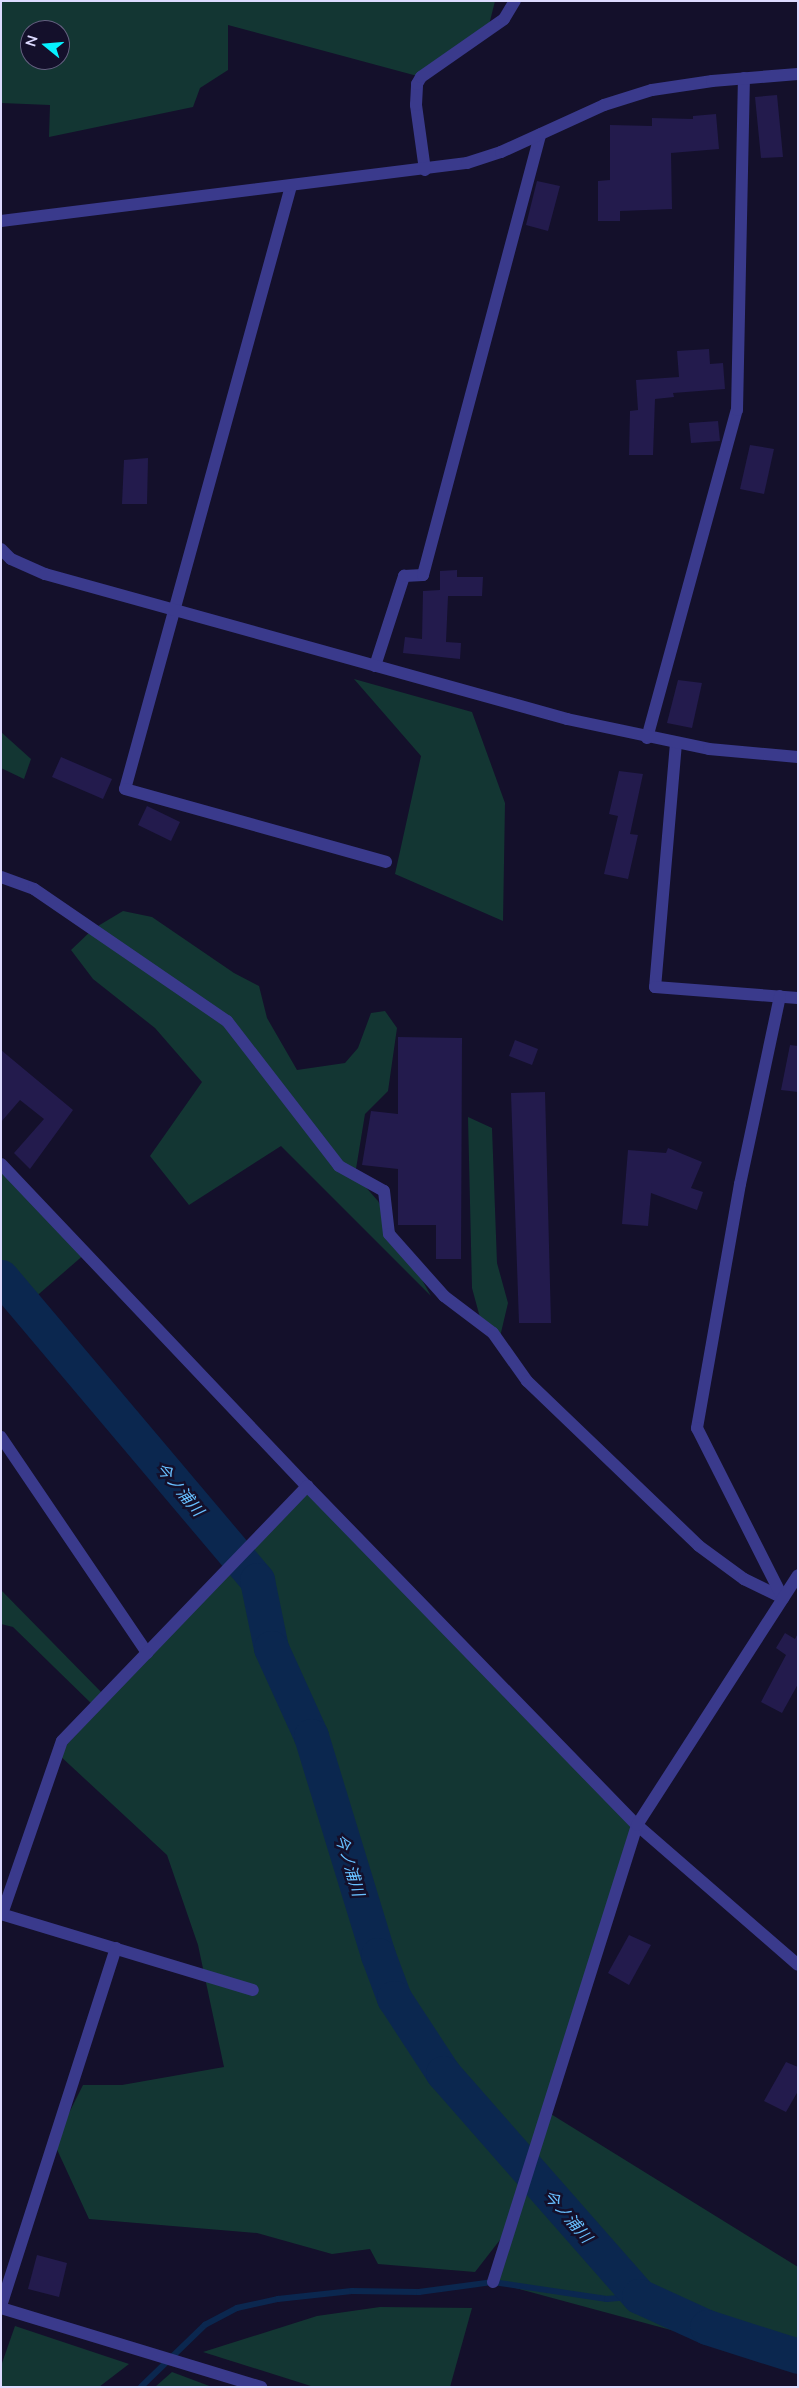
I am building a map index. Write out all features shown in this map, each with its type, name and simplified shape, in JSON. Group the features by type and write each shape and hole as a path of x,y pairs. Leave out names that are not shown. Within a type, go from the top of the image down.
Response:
{"street":[{"path":"425,170 416,106 417,84 421,77 504,19 515,1"},
{"path":"1,221 425,170 476,160 604,105 652,90 744,78 798,74"},
{"path":"647,738 737,410 744,78"},
{"path":"376,666 404,576 423,575 540,134"},
{"path":"291,186 125,789 386,862"},
{"path":"1,550 11,559 35,571 376,666 647,738 798,758"},
{"path":"676,743 655,987 798,998"},
{"path":"1,877 34,889 227,1021 339,1166 384,1192 389,1234 444,1296 493,1334 527,1381 700,1546 744,1579 783,1598"},
{"path":"780,996 740,1184 697,1428 783,1598"},
{"path":"1,1164 307,1486 636,1825 798,1965"},
{"path":"1,1437 147,1653"},
{"path":"253,1990 2,1914 62,1741 307,1486"},
{"path":"493,2282 636,1825 798,1575"},
{"path":"116,1948 1,2307 261,2387"}],"green space":[{"path":"1,1 495,1 487,33 421,77 228,25 228,70 200,88 193,107 49,137 50,105 1,103"},
{"path":"354,679 472,712 505,803 503,921 395,874 421,756"},
{"path":"1,732 31,759 24,779 1,768"},
{"path":"123,911 152,917 234,973 259,986 267,1018 297,1070 345,1063 358,1048 371,1013 385,1011 397,1028 388,1091 365,1114 355,1175 378,1201 431,1296 281,1146 189,1205 150,1156 202,1082 155,1028 93,979 71,950 93,929"},
{"path":"468,1117 492,1128 497,1263 508,1303 499,1341 482,1325 472,1288"},
{"path":"1,1167 86,1253 17,1313 1,1294"},
{"path":"307,1486 637,1825 546,2111 798,2267 798,2369 693,2336 493,2282 510,2227 475,2272 378,2264 370,2249 332,2254 257,2233 89,2219 54,2143 83,2085 122,2085 224,2067 198,1945 167,1855 58,1754"},
{"path":"1,1590 105,1696 95,1707 13,1627 1,1624"},
{"path":"380,2307 472,2308 450,2387 314,2387 203,2352 317,2316"},
{"path":"15,2326 129,2364 99,2387 1,2387 1,2366"},
{"path":"172,2372 212,2387 155,2387"}],"building":[{"path":"777,95 783,157 761,158 755,97"},
{"path":"716,114 719,149 671,153 672,209 620,211 620,221 598,221 598,181 610,180 610,125 652,126 652,118 693,119 693,116"},
{"path":"537,181 560,186 548,231 526,225"},
{"path":"709,349 710,364 723,363 725,389 673,393 674,397 655,399 653,455 629,455 630,411 638,410 636,380 679,377 677,351"},
{"path":"718,421 720,441 691,443 689,423"},
{"path":"750,445 774,449 764,494 740,489"},
{"path":"148,458 147,504 122,504 124,460"},
{"path":"457,570 457,577 483,577 482,596 448,596 446,642 461,643 460,659 403,653 405,637 422,639 423,591 440,590 440,571"},
{"path":"678,680 702,683 692,728 667,723"},
{"path":"61,757 112,779 103,799 52,777"},
{"path":"619,771 643,774 630,834 638,835 628,879 604,874 618,816 609,814"},
{"path":"147,806 180,822 171,841 138,825"},
{"path":"398,1037 462,1038 461,1259 436,1259 436,1225 398,1225 398,1169 362,1165 371,1111 398,1114"},
{"path":"515,1040 538,1049 532,1065 509,1056"},
{"path":"790,1045 798,1046 798,1092 781,1090"},
{"path":"1,1050 73,1110 30,1169 14,1153 44,1119 20,1100 1,1122"},
{"path":"545,1092 551,1323 519,1323 511,1093"},
{"path":"668,1148 702,1162 691,1188 703,1192 697,1210 651,1193 648,1226 622,1224 628,1150 666,1153"},
{"path":"785,1633 795,1639 798,1633 798,1684 782,1713 761,1702 786,1655 776,1648"},
{"path":"629,1935 651,1945 629,1985 608,1973"},
{"path":"786,2062 798,2067 798,2091 786,2112 764,2101"},
{"path":"37,2255 67,2263 59,2297 28,2289"}],"waterway":[{"name":"今ノ浦川","path":"1,1277 257,1580 271,1648 311,1736 378,1955 394,1998 443,2073 639,2296 707,2327 798,2356"},
{"path":"141,2387 205,2325 237,2308 278,2299 352,2291 419,2292 493,2282 607,2299 639,2296"}]}
